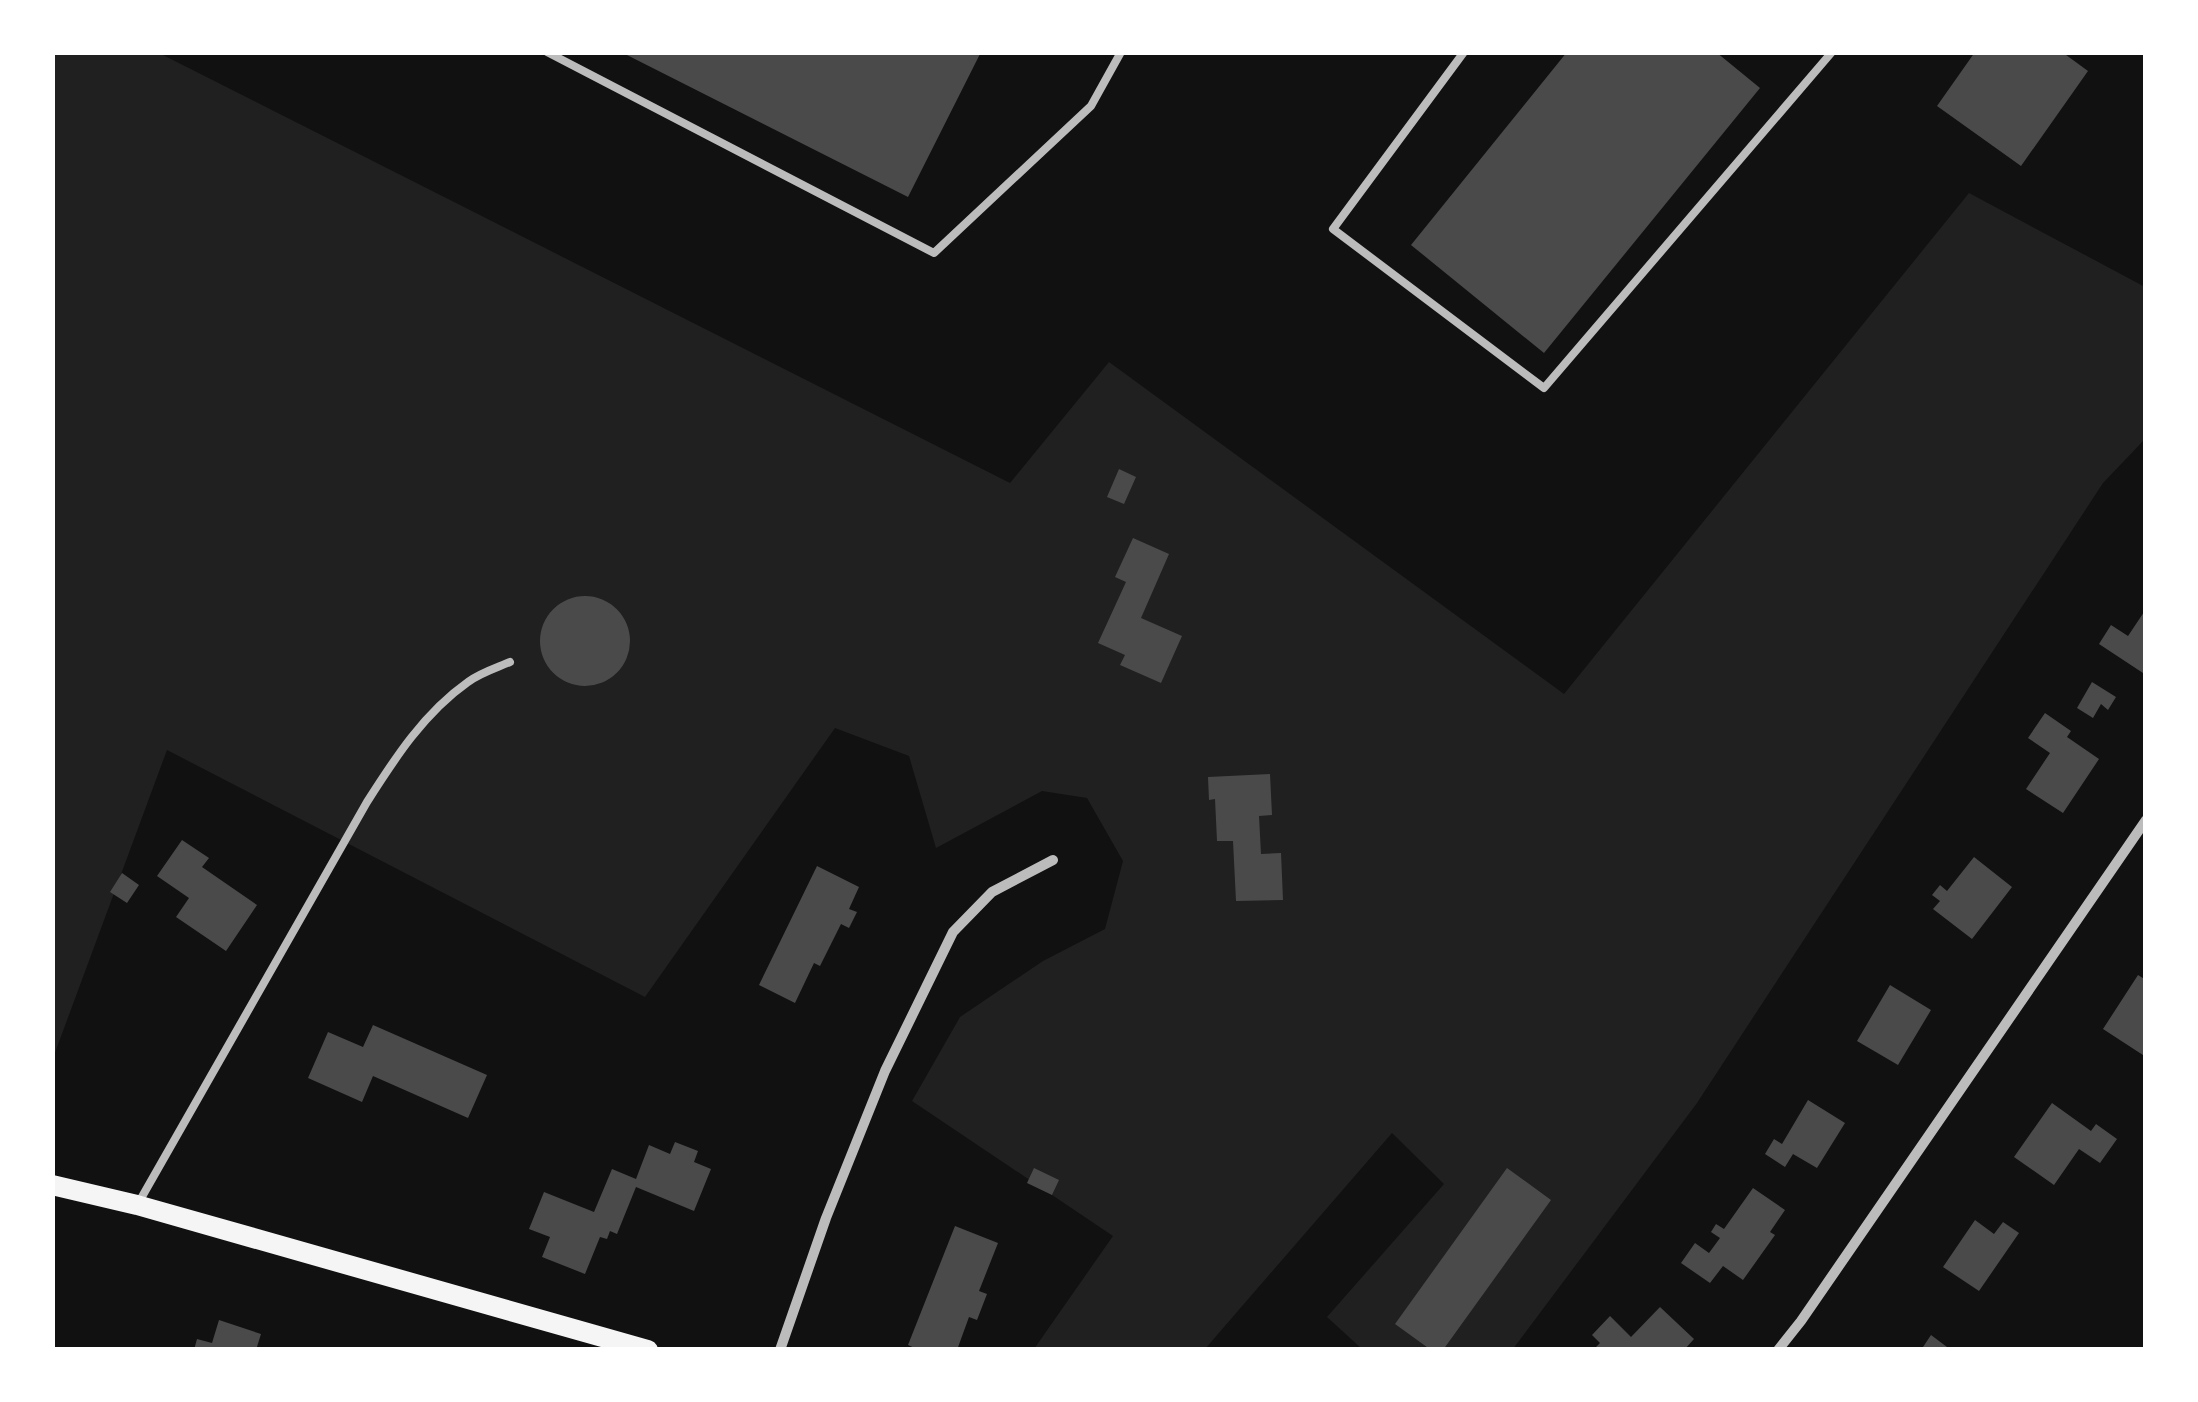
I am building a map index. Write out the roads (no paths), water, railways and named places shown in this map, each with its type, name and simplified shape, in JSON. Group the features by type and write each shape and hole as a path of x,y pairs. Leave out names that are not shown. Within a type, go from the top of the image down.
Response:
{"main road":[{"path":"52,1185 648,1350"}],"street":[{"path":"1778,1350 2146,820"},
{"path":"780,1350 826,1218 885,1071 953,932 992,892 1054,860"}],"lane":[{"path":"547,52 934,253 1091,106 1121,52"},
{"path":"1464,52 1333,229 1544,388 1832,52"},
{"path":"137,1206 366,802 401,749 440,703 471,679 510,662"}]}
